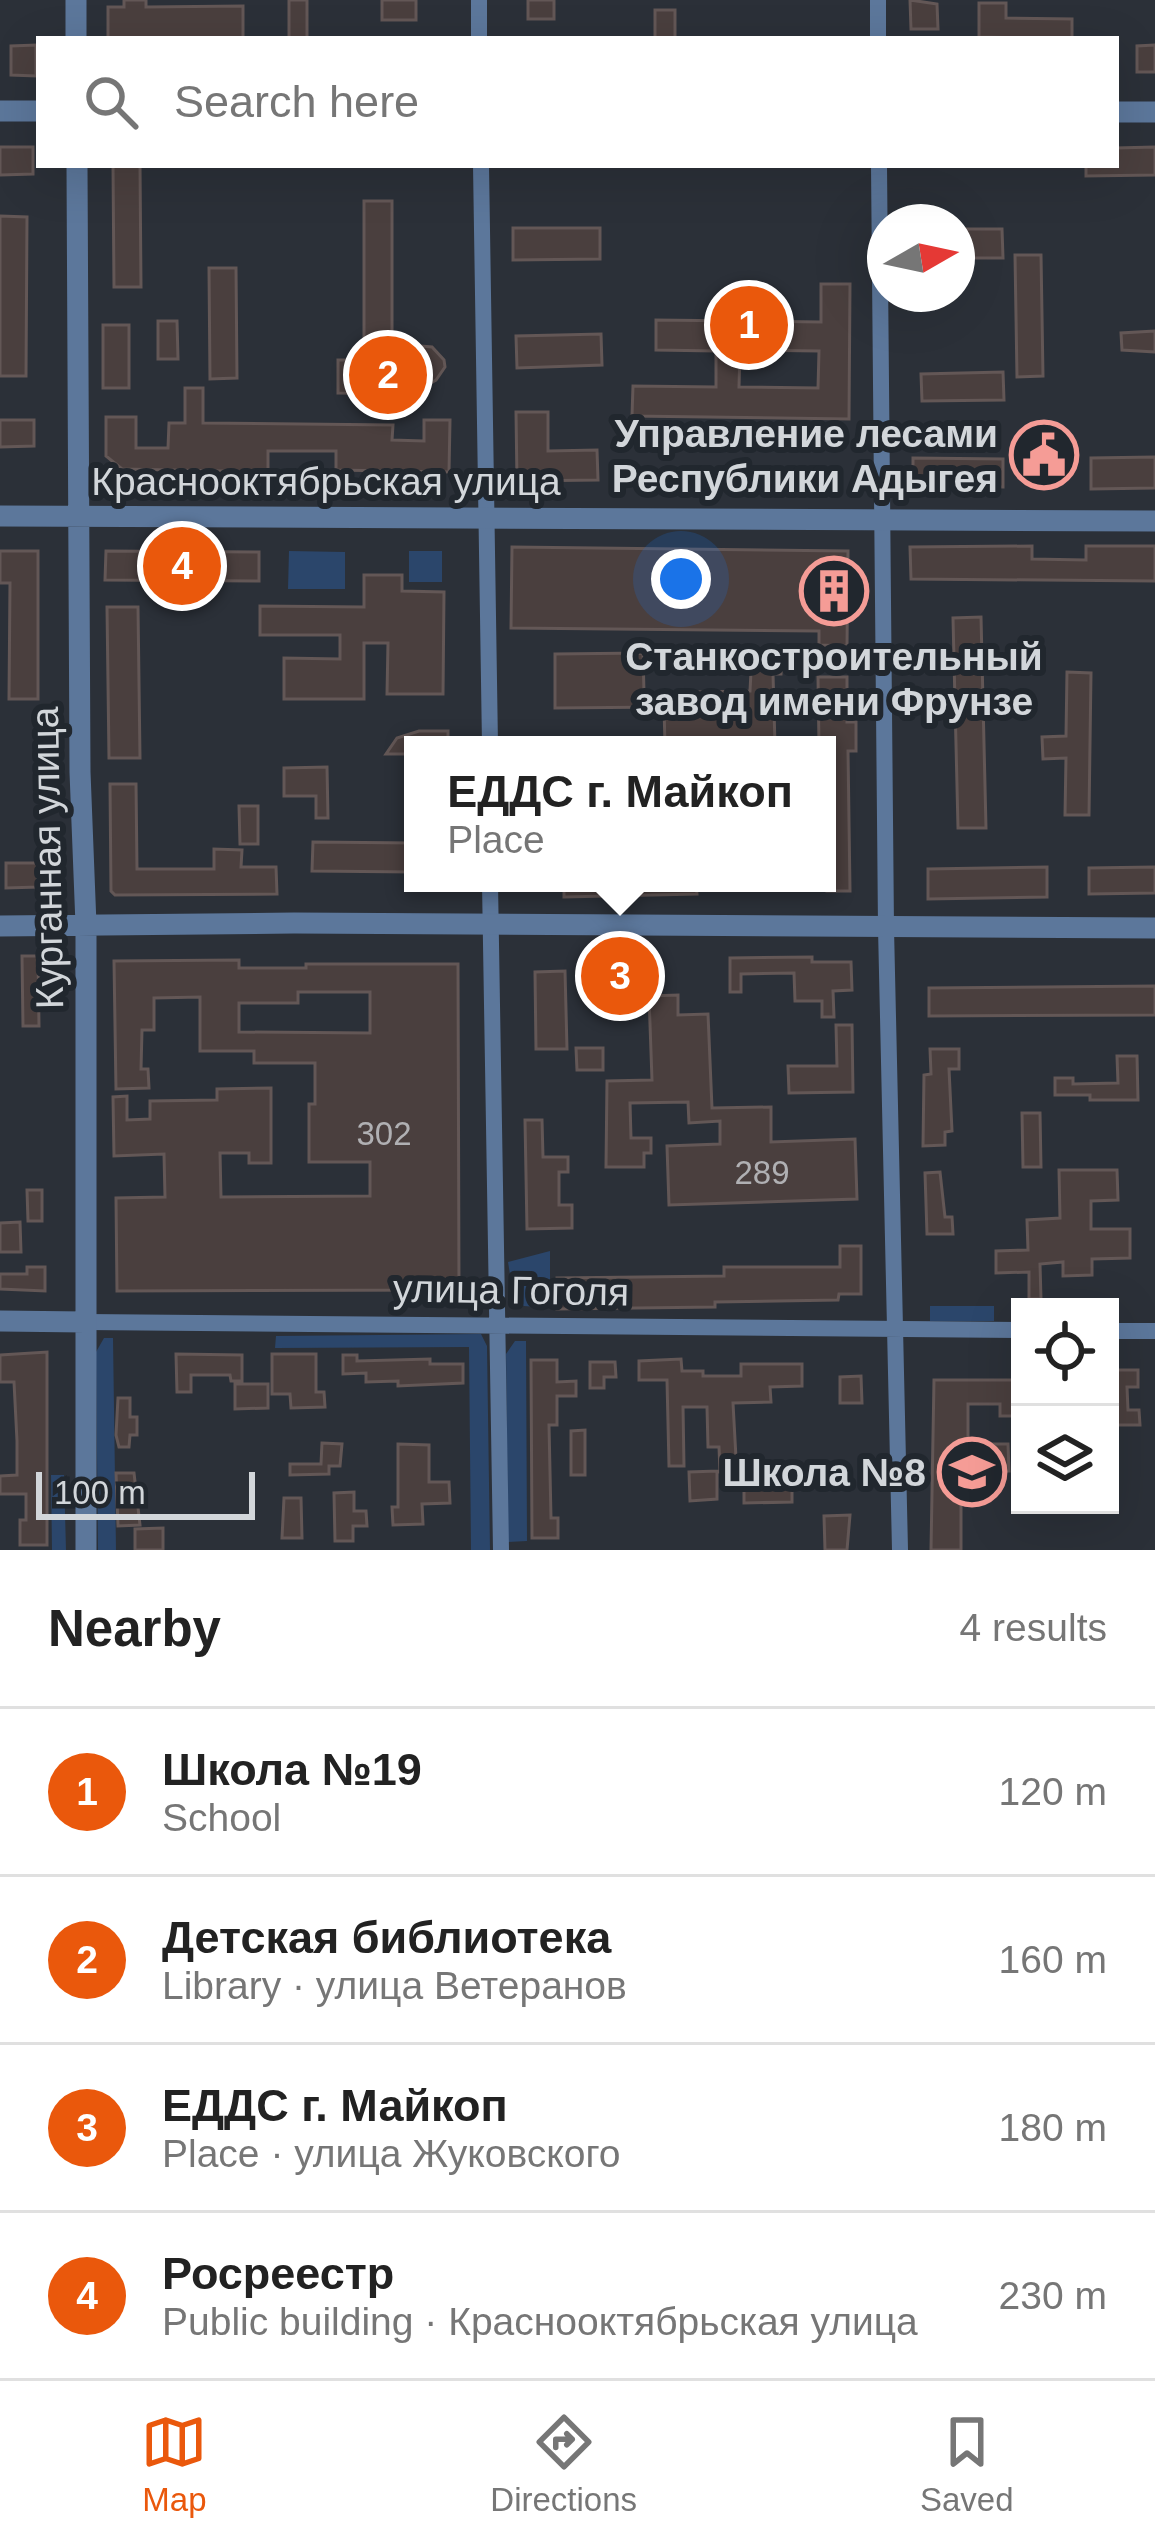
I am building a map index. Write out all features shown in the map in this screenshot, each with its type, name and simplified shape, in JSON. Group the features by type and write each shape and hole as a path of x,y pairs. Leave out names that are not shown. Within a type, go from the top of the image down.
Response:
{"street":[{"path":"76,0 76,36"},
{"path":"478,0 479,36"},
{"path":"878,0 878,36"},
{"path":"0,111 36,111"},
{"path":"1119,112 1155,112"},
{"name":"Курганная улица","path":"77,168 80,772 86,925 86,1550"},
{"path":"481,168 490,736"},
{"path":"879,168 886,928 900,1550"},
{"name":"Краснооктябрьская улица","path":"0,516 1155,521"},
{"path":"490,892 501,1550"},
{"path":"0,926 1155,928"},
{"name":"улица Гоголя","path":"0,1322 1011,1330"},
{"path":"1119,1331 1155,1331"}],"shaded area":[{"path":"289,551 345,552 345,589 288,589"},
{"path":"409,551 442,551 442,582 409,582"},
{"path":"550,1251 550,1308 524,1306 514,1299 508,1262"},
{"path":"930,1306 994,1306 994,1321 930,1321"},
{"path":"481,1334 487,1346 490,1550 471,1550 469,1347 275,1348 276,1336"},
{"path":"104,1338 113,1338 116,1550 98,1550 96,1352"},
{"path":"515,1341 526,1341 527,1541 508,1542 506,1354"},
{"path":"51,1475 64,1475 66,1550 52,1550"}],"building":[{"path":"124,0 146,0 146,7 243,6 243,36 108,36 108,7 124,7"},
{"path":"289,0 307,0 307,36 289,36"},
{"path":"382,0 416,0 416,20 382,20"},
{"path":"528,0 554,0 554,19 528,19"},
{"path":"910,0 937,4 938,29 911,29"},
{"path":"979,3 1006,3 1006,18 1072,19 1072,36 979,36"},
{"path":"655,10 675,10 675,36 655,36"},
{"path":"36,45 36,76 11,75 11,46"},
{"path":"1155,45 1155,72 1137,72 1137,46"},
{"path":"0,147 33,147 33,174 0,175"},
{"path":"1155,147 1155,175 1086,176 1086,168 1119,168 1119,148"},
{"path":"113,168 140,168 141,287 114,287"},
{"path":"364,201 392,201 392,371 421,346 432,347 444,360 436,380 407,386 407,394 338,393 338,360 364,360"},
{"path":"0,216 27,217 26,376 0,376"},
{"path":"513,228 600,228 600,259 513,260"},
{"path":"975,229 1002,229 1003,258 975,258"},
{"path":"1015,255 1041,255 1043,376 1017,377"},
{"path":"209,268 236,268 237,378 210,379"},
{"path":"821,284 850,284 849,419 632,416 633,386 716,387 716,351 656,350 656,320 821,322","holes":["740,350 819,351 818,388 739,387"]},
{"path":"158,321 177,321 178,359 158,359"},
{"path":"103,325 129,325 129,388 103,388"},
{"path":"1155,331 1155,352 1122,350 1121,333"},
{"path":"601,334 602,365 517,368 516,336"},
{"path":"1003,372 1004,400 922,401 921,374"},
{"path":"185,388 203,388 203,423 393,425 392,440 424,441 424,420 450,420 449,472 336,470 336,451 268,451 268,472 122,469 106,456 106,417 136,417 136,448 168,448 169,423 185,423"},
{"path":"516,412 548,412 548,451 597,450 598,480 517,481"},
{"path":"0,420 34,420 34,446 0,447"},
{"name":"Управление лесами Республики Адыгея","path":"1035,431 1056,431 1056,442 1065,441 1065,467 1023,468 1023,442 1035,442"},
{"path":"1155,457 1155,488 1091,489 1091,458"},
{"path":"913,458 1003,459 1003,487 913,486"},
{"path":"1032,546 1032,559 1086,560 1086,546 1155,546 1155,581 911,579 910,547"},
{"path":"512,547 848,551 847,646 819,645 819,631 511,628"},
{"path":"0,551 38,551 38,699 9,699 10,583 0,583"},
{"path":"106,551 259,552 259,581 105,580"},
{"path":"364,575 402,575 402,591 444,592 443,694 387,694 388,643 364,643 364,699 284,699 284,658 340,659 340,635 260,635 260,606 364,607"},
{"path":"107,607 138,607 140,758 109,758"},
{"path":"981,617 986,828 958,828 953,618"},
{"path":"643,653 644,693 750,691 752,653 782,655 781,674 773,674 775,736 665,736 664,707 555,708 555,654"},
{"path":"1067,672 1091,673 1089,815 1065,815 1066,758 1043,759 1042,737 1066,736"},
{"path":"818,677 847,677 847,722 856,722 856,751 848,751 850,891 836,891 836,736 819,736"},
{"path":"419,731 448,731 448,736 404,736 404,754 386,754 397,738"},
{"path":"327,767 328,818 316,818 316,796 284,796 284,768"},
{"path":"110,784 136,784 137,869 214,869 214,849 242,850 241,867 276,867 277,894 115,895 111,891"},
{"path":"239,806 258,806 258,844 240,844"},
{"path":"313,842 404,843 404,872 312,871"},
{"path":"6,863 37,863 38,887 6,888"},
{"path":"1047,867 1047,897 928,899 928,869"},
{"path":"1155,867 1155,893 1089,894 1089,868"},
{"path":"564,892 697,894 564,897"},
{"path":"22,956 38,956 39,1026 23,1026"},
{"path":"812,957 812,962 851,962 852,990 833,991 834,1017 822,1017 822,1001 795,1001 794,973 741,974 741,992 730,992 730,958"},
{"path":"239,960 239,968 458,964 459,1290 117,1291 116,1198 165,1197 164,1154 114,1156 113,1097 127,1096 127,1120 150,1119 150,1101 217,1100 217,1089 271,1088 271,1163 249,1163 249,1153 220,1153 221,1197 370,1196 370,1162 309,1162 315,1063 254,1063 254,1051 200,1051 200,997 154,998 154,1030 142,1030 141,1069 148,1069 149,1088 116,1089 114,961","holes":["298,992 370,992 370,1033 239,1032 239,1003 298,1003"]},
{"path":"599,960 641,960 641,991 600,991"},
{"path":"565,971 567,1049 536,1049 535,972"},
{"path":"1155,986 1155,1015 929,1016 929,988"},
{"path":"678,995 678,1015 708,1014 712,1108 771,1107 771,1142 855,1139 857,1199 669,1205 667,1146 720,1144 720,1121 689,1123 688,1102 630,1103 631,1138 651,1138 651,1153 644,1153 644,1167 606,1167 607,1081 652,1080 649,996"},
{"path":"836,1025 852,1025 853,1092 789,1093 788,1066 837,1066"},
{"path":"576,1048 603,1048 603,1070 577,1070"},
{"path":"930,1049 959,1049 959,1069 949,1069 952,1131 945,1132 945,1145 923,1146 924,1075 931,1074"},
{"path":"1117,1056 1137,1056 1138,1100 1055,1095 1055,1078 1073,1078 1073,1084 1118,1083"},
{"path":"1022,1113 1040,1113 1041,1167 1023,1167"},
{"path":"525,1120 542,1120 543,1157 568,1157 568,1172 559,1172 559,1205 572,1205 572,1228 527,1229"},
{"path":"1059,1170 1117,1170 1118,1200 1091,1201 1091,1229 1130,1229 1130,1258 1092,1259 1092,1275 1063,1276 1063,1262 1040,1264 1041,1298 1029,1298 1029,1272 996,1273 996,1251 1028,1250 1027,1220 1060,1218"},
{"path":"940,1172 945,1217 952,1217 953,1234 927,1234 925,1173"},
{"path":"27,1190 42,1190 42,1221 28,1221"},
{"path":"20,1222 21,1252 0,1252 0,1223"},
{"path":"840,1246 861,1246 861,1294 839,1294 838,1300 715,1302 715,1307 557,1309 557,1278 724,1276 724,1267 840,1267"},
{"path":"27,1267 45,1267 45,1291 0,1289 0,1274 27,1274"},
{"path":"47,1352 47,1545 20,1545 26,1494 0,1494 0,1476 17,1475 17,1441 14,1382 0,1382 0,1355"},
{"path":"176,1354 242,1355 242,1381 231,1381 230,1375 191,1375 191,1392 177,1392"},
{"path":"272,1354 316,1354 316,1392 324,1392 325,1407 291,1408 290,1394 272,1394"},
{"path":"343,1355 357,1355 357,1361 430,1359 430,1364 463,1364 463,1383 398,1386 398,1381 366,1382 366,1373 343,1374"},
{"path":"681,1359 682,1371 703,1371 703,1376 741,1376 741,1364 802,1364 802,1386 770,1387 771,1402 733,1403 736,1458 742,1457 742,1471 720,1472 719,1447 708,1447 707,1407 683,1407 684,1466 669,1466 667,1380 639,1380 639,1361"},
{"path":"531,1360 557,1360 557,1382 576,1381 576,1396 557,1396 557,1425 549,1425 551,1518 558,1518 558,1538 532,1538"},
{"path":"590,1362 615,1362 616,1377 604,1377 604,1388 590,1388"},
{"path":"1119,1370 1138,1370 1138,1387 1127,1387 1128,1410 1139,1410 1140,1425 1119,1425"},
{"path":"861,1376 862,1403 840,1403 840,1377"},
{"path":"934,1380 1011,1380 1011,1416 1000,1416 1000,1404 968,1404 968,1444 1008,1444 1009,1471 961,1471 961,1550 931,1550"},
{"path":"235,1384 268,1384 268,1408 235,1409"},
{"path":"118,1398 130,1398 130,1417 137,1417 137,1435 130,1435 129,1447 119,1447 116,1435"},
{"path":"585,1430 585,1475 571,1475 571,1431"},
{"path":"322,1443 342,1444 340,1466 329,1466 329,1474 290,1475 290,1464 321,1464"},
{"path":"398,1444 429,1445 429,1482 449,1482 450,1503 422,1504 423,1524 393,1525 392,1507 398,1507"},
{"path":"717,1471 717,1499 690,1501 689,1472"},
{"path":"116,1473 134,1473 140,1525 118,1526"},
{"path":"792,1473 792,1502 744,1503 744,1474"},
{"path":"354,1492 354,1511 366,1511 367,1526 353,1526 353,1541 335,1541 334,1493"},
{"path":"284,1498 301,1498 302,1538 282,1538"},
{"path":"850,1515 847,1550 825,1550 824,1516"},
{"path":"163,1528 163,1550 135,1550 135,1529"}],"place":[{"name":"Школа №19","path":"749,325"},
{"name":"Детская библиотека","path":"388,375"},
{"name":"Управление лесами Республики Адыгея","path":"1044,455"},
{"name":"Росреестр","path":"182,566"},
{"name":"Станкостроительный завод имени Фрунзе","path":"834,591"},
{"name":"ЕДДС г. Майкоп","path":"620,976"},
{"name":"Школа №8","path":"972,1472"}]}
